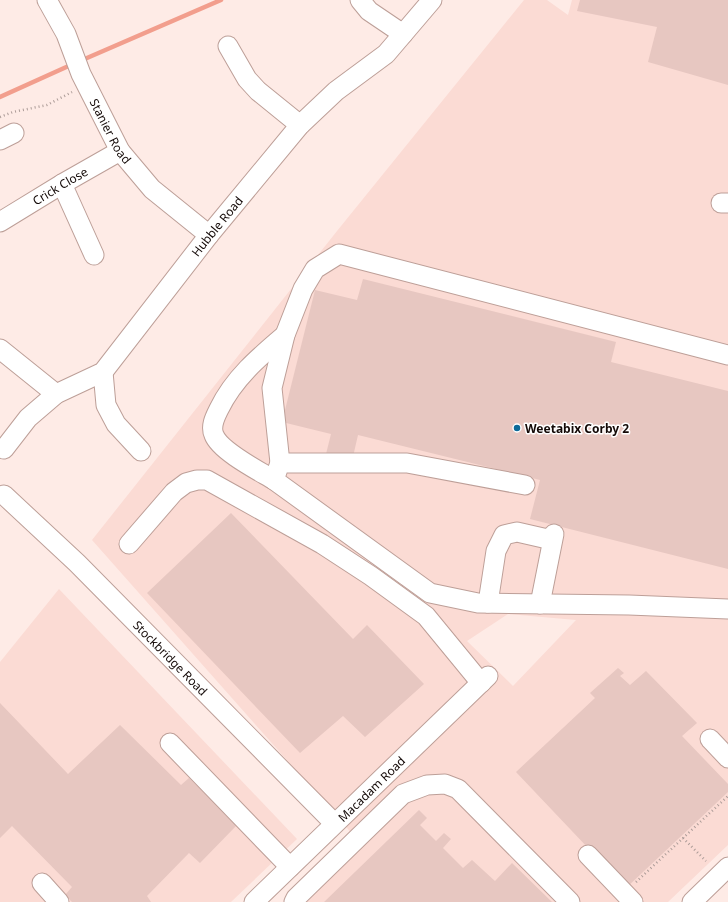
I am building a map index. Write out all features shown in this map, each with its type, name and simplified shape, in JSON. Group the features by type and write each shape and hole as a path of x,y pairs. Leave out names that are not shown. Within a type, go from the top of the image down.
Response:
{"street":[{"name":"Stanier Road","path":"47,0 66,34 83,79 120,151 152,189 210,235"},
{"path":"360,0 369,11 403,34"},
{"name":"Hubble Road","path":"4,449 28,418 56,394 103,372 210,235 300,125 336,90 386,54 432,0"},
{"path":"228,46 247,79 258,91 300,125"},
{"name":"Crick Close","path":"2,217 120,151"},
{"path":"62,184 94,255"},
{"path":"728,355 339,254 315,269 303,289 285,335 272,388 277,471 430,593 478,603 629,605 728,609"},
{"path":"285,335 259,357 237,379 223,400 213,421 213,434 220,444 242,461 277,471 407,463 525,485"},
{"path":"0,349 56,394"},
{"path":"103,372 106,405 116,424 141,451"},
{"name":"Macadam Road","path":"129,544 174,492 186,483 196,480 207,480 322,544 371,576 426,616 484,679 254,902"},
{"name":"Stockbridge Road","path":"4,495 77,563 334,824"},
{"path":"488,603 496,551 504,536 517,532 553,537 540,604"},
{"path":"710,739 728,758"},
{"path":"170,743 290,867"},
{"path":"294,902 296,898 403,794 428,785 445,784 458,789 570,902"},
{"path":"588,856 629,897"},
{"path":"692,902 728,868"},
{"path":"42,883 59,902"}],"path":[{"path":"0,117 13,112 47,106 83,79"},
{"path":"629,897 683,838 728,796"},
{"path":"683,838 706,861"}],"shaded area":[{"path":"524,0 547,0 568,15 572,0 728,0 728,845 668,902 286,902 355,837 92,540 337,231","holes":["508,614 576,620 513,686 467,641"]},
{"path":"59,589 297,839 231,902 0,902 0,662"}],"building":[{"path":"580,0 728,0 728,85 648,62 657,27 577,11"},
{"name":"Weetabix Corby 2","path":"363,279 616,342 611,362 728,391 728,569 530,519 540,480 358,435 352,461 326,454 331,434 282,422 315,290 357,300"},
{"path":"231,513 353,639 367,625 424,684 365,737 343,716 300,753 147,593"},
{"path":"618,668 624,673 620,676 630,685 646,671 697,723 682,736 728,784 728,792 626,888 516,772 595,698 590,693"},
{"path":"0,703 68,774 120,725 181,785 189,778 236,826 200,863 189,853 147,896 151,902 72,902 65,895 72,887 12,826 0,838"},
{"path":"419,810 427,818 420,825 436,841 444,833 451,839 443,848 463,868 472,860 495,881 512,863 552,902 324,902"}],"waterway":[{"path":"80,61 221,0"},
{"path":"0,97 73,64"}],"place":[{"name":"Weetabix Corby 2","path":"517,428"}]}
